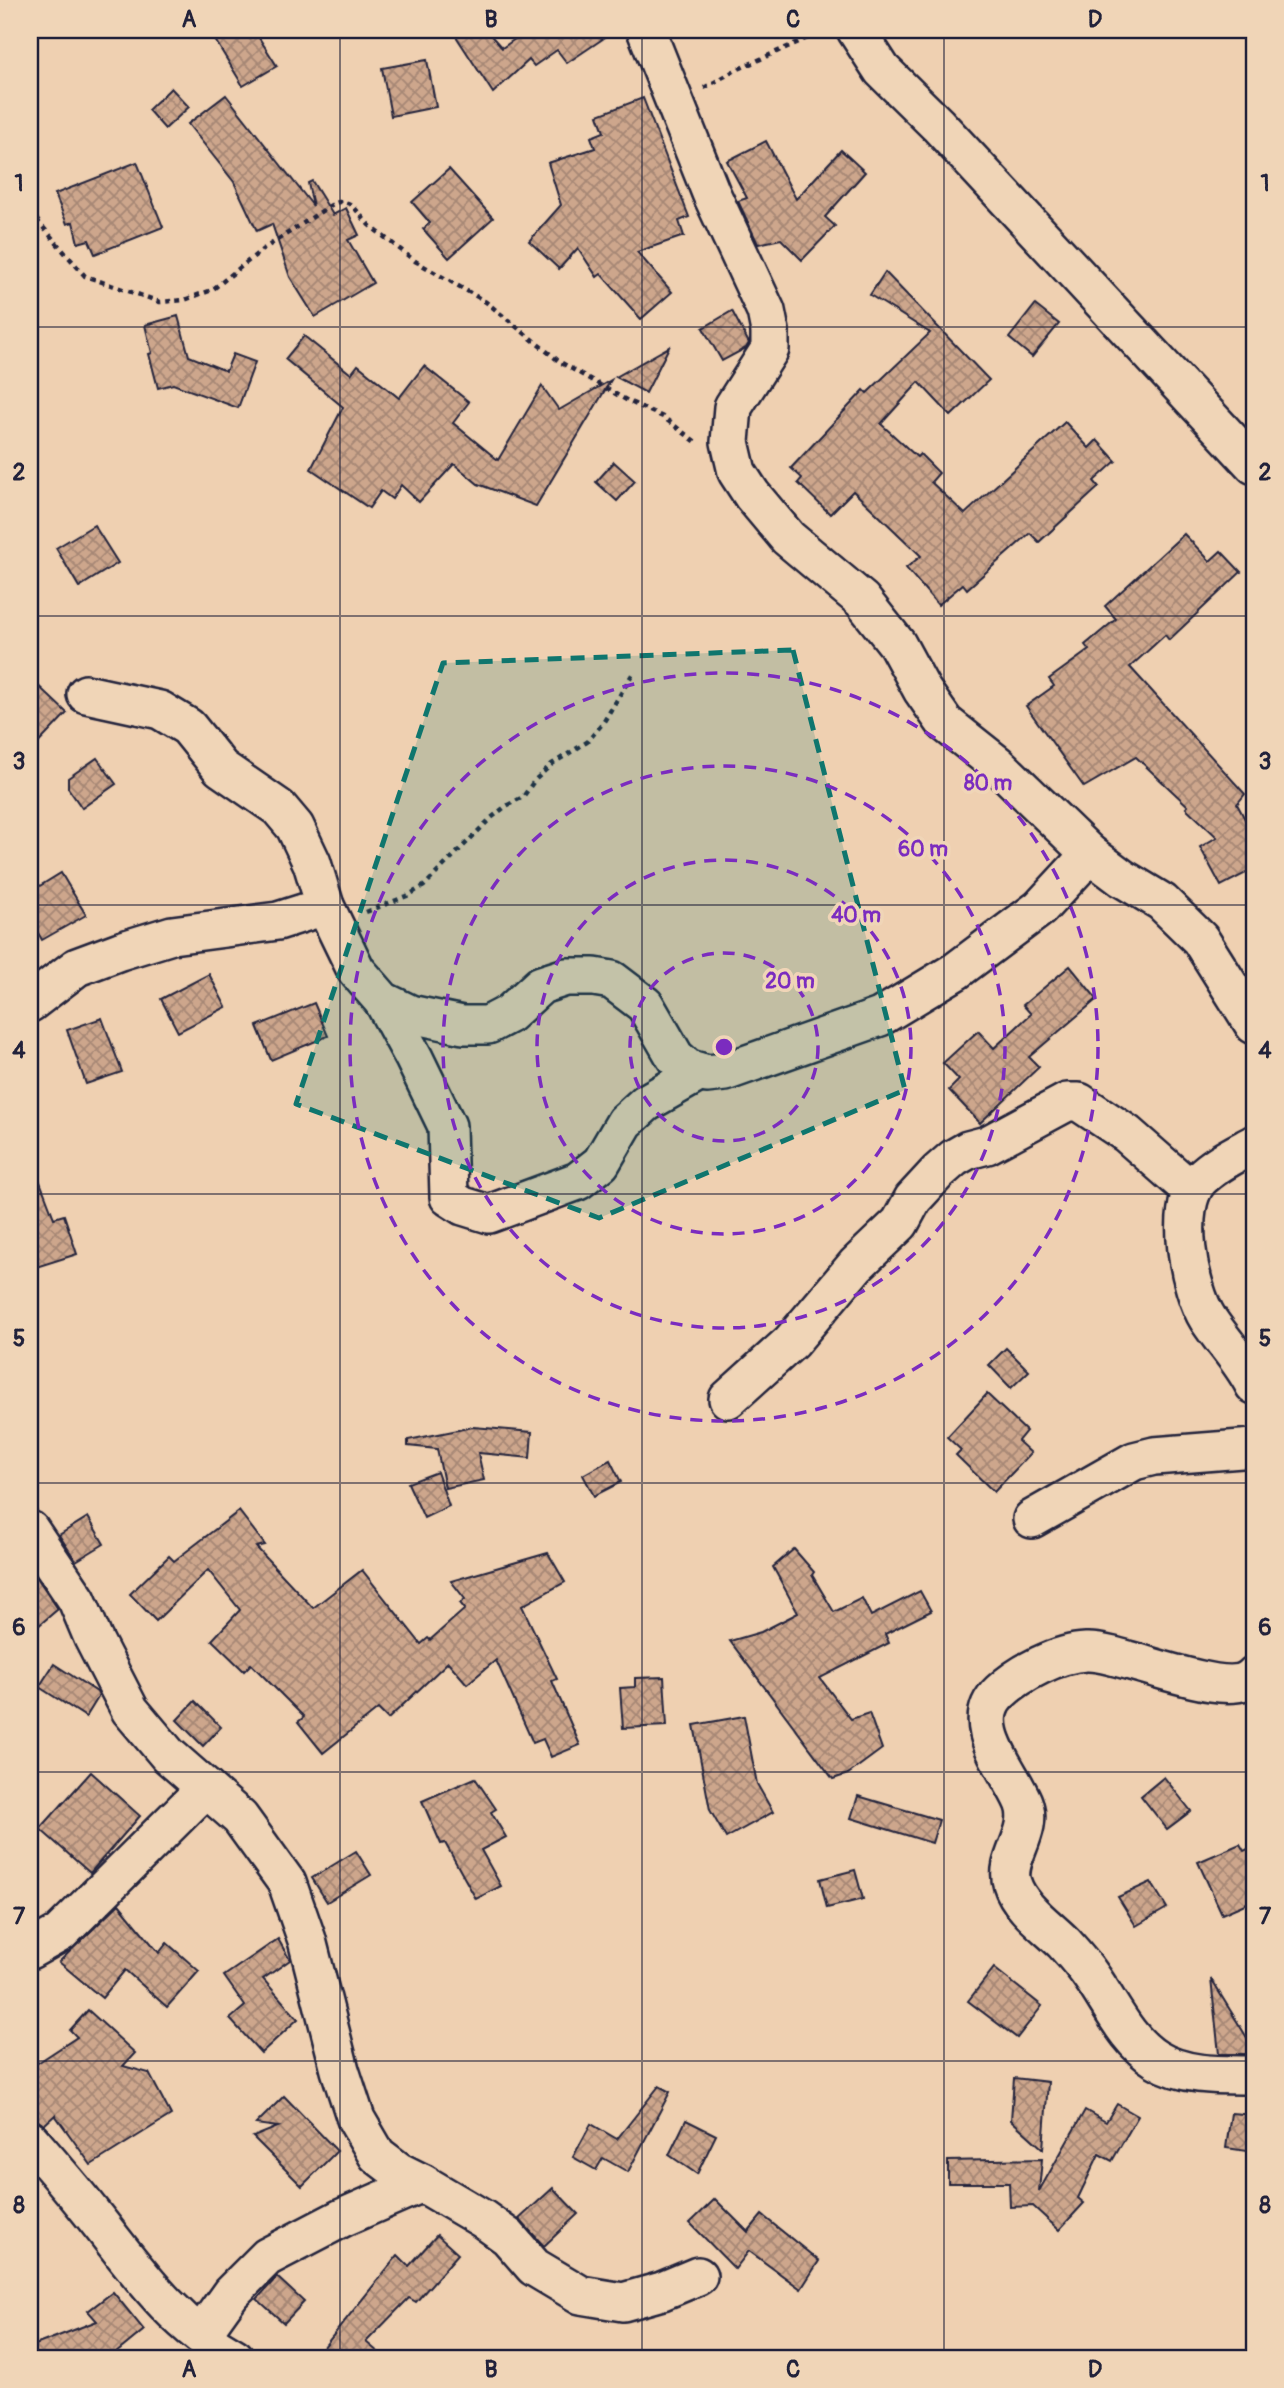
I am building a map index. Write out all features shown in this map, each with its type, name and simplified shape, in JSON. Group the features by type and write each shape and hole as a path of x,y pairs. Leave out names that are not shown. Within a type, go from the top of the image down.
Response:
{"street":[{"path":"646,30 711,193 766,311 770,349 733,407 730,442 737,472 752,495 788,538 862,600 897,644 922,690 945,723 998,765 1090,854 1122,878 1162,902 1200,939 1254,975"},
{"path":"856,30 882,71 938,125 1254,465"},
{"path":"86,694 160,710 187,727 221,768 279,808 295,827 312,863 328,914 356,970 383,1001 447,1126 449,1197 463,1206 489,1214 578,1181 601,1163 625,1122 646,1103 700,1072"},
{"path":"383,1001 411,1014 463,1025 488,1025 509,1014 541,985 566,977 612,980 645,1005 675,1057 687,1068 707,1074 725,1072 880,1017 956,971 1040,908 1090,854"},
{"path":"30,1003 77,967 172,934 328,914"},
{"path":"1200,939 1254,1025"},
{"path":"728,1399 791,1342 856,1265 900,1223 913,1199 938,1172 968,1150 996,1140 1067,1102 1079,1102 1127,1134 1192,1191"},
{"path":"1254,1144 1217,1165 1199,1180 1187,1201 1186,1227 1189,1265 1197,1297 1208,1318 1245,1367 1254,1385"},
{"path":"1032,1519 1134,1461 1154,1456 1254,1448"},
{"path":"30,1530 77,1600 130,1710 168,1755 240,1818 286,1883 307,1940 340,2070 356,2119 377,2155 398,2172 483,2219 508,2237 534,2267 581,2295 623,2302 662,2291 698,2276"},
{"path":"1254,1675 1245,1682 1226,1684 1161,1671 1105,1653 1069,1655 1014,1680 994,1699 987,1716 987,1727 1023,1802 1026,1814 1026,1826 1010,1873 1015,1891 1024,1903 1080,1962 1131,2035 1156,2060 1180,2070 1213,2075 1254,2074"},
{"path":"30,1950 60,1933 206,1788"},
{"path":"30,2140 89,2209 153,2293 215,2347 236,2358"},
{"path":"201,2335 231,2293 267,2257 342,2218 422,2183"}],"path":[{"path":"673,94 705,88 734,71 827,30"},
{"path":"30,212 85,276 160,302 184,300 212,290 273,243 328,206 338,201 345,202 352,205 386,239 415,261 486,302 560,362 628,401 663,417 737,472"},
{"path":"328,914 363,914 424,886 490,819 523,797 534,781 552,764 587,742 603,723 633,673"}],"highlighted area":[{"path":"793,650 905,1090 599,1218 296,1104 443,663"}],"building":[{"path":"209,30 254,30 277,66 243,86"},
{"path":"452,30 486,30 502,48 528,30 616,30 567,63 557,50 534,66 529,60 493,93"},
{"path":"427,60 436,107 391,116 382,68"},
{"path":"171,88 189,107 165,129 148,110"},
{"path":"226,95 313,206 308,183 312,181 333,215 346,208 359,235 348,240 373,283 315,317 290,277 272,224 257,231 234,182 188,124"},
{"path":"643,98 689,217 679,221 684,236 637,252 672,292 641,319 601,274 597,277 578,248 559,269 529,241 561,205 548,163 595,148 591,137 604,132 598,115"},
{"path":"766,141 796,199 841,150 865,172 825,217 835,226 802,260 781,239 758,244 738,201 747,198 727,161"},
{"path":"137,162 163,227 95,254 89,240 78,243 73,222 67,224 55,194"},
{"path":"449,169 493,218 449,258 423,229 430,223 412,202"},
{"path":"885,272 989,380 951,416 919,382 881,424 917,457 920,454 939,473 931,482 965,514 1065,422 1089,448 1097,440 1116,461 1094,481 1099,487 1039,542 1030,533 967,589 963,584 938,605 906,568 921,556 853,491 830,514 798,483 802,478 791,468 864,390 867,393 930,333 870,295"},
{"path":"1035,305 1059,324 1032,357 1009,338"},
{"path":"732,311 749,343 746,348 722,361 703,328"},
{"path":"178,316 189,356 226,371 233,354 255,362 238,408 173,384 158,388 145,325"},
{"path":"304,336 351,374 358,365 399,398 424,366 469,402 453,423 498,460 542,386 559,410 611,380 536,506 478,484 454,464 419,502 401,485 392,499 381,491 369,508 311,469 343,407 285,359"},
{"path":"669,347 646,393 616,377"},
{"path":"614,462 635,481 617,501 596,482"},
{"path":"94,525 118,563 79,587 56,548"},
{"path":"1184,534 1210,561 1221,551 1241,572 1169,640 1165,635 1130,667 1245,794 1237,804 1254,836 1254,869 1221,886 1200,847 1217,837 1136,757 1084,787 1026,706 1054,686 1049,679 1089,650 1085,645 1116,619 1105,606"},
{"path":"30,678 67,713 30,752"},
{"path":"97,758 116,784 82,808 68,788 68,778"},
{"path":"61,873 86,915 42,940 30,919 30,892"},
{"path":"1070,966 1097,999 1029,1057 1039,1067 980,1123 949,1090 959,1080 943,1063 978,1031 994,1048 1031,1014 1023,1005"},
{"path":"209,974 226,1007 178,1032 161,999"},
{"path":"314,1003 328,1036 271,1060 257,1026"},
{"path":"102,1018 122,1072 86,1084 67,1030"},
{"path":"30,1161 54,1218 64,1215 77,1254 30,1269"},
{"path":"1006,1348 1029,1371 1011,1388 989,1365"},
{"path":"987,1394 1026,1431 1018,1441 1031,1453 994,1492 956,1455 961,1450 947,1437"},
{"path":"473,1427 532,1432 530,1458 478,1453 484,1480 445,1488 437,1449 408,1446 408,1440"},
{"path":"610,1460 621,1482 594,1496 583,1475"},
{"path":"437,1472 449,1506 424,1518 408,1483"},
{"path":"239,1511 265,1545 256,1547 313,1608 362,1570 421,1644 428,1638 430,1640 465,1609 460,1603 465,1599 451,1581 548,1553 565,1582 522,1606 557,1679 552,1681 580,1745 551,1757 543,1739 533,1743 496,1660 467,1684 448,1662 388,1719 378,1709 323,1753 298,1722 304,1717 251,1664 244,1671 212,1640 240,1610 208,1570 156,1621 130,1594 169,1556 174,1561"},
{"path":"88,1517 104,1544 76,1561 59,1535"},
{"path":"794,1549 814,1572 812,1575 834,1612 862,1598 871,1616 920,1591 931,1611 885,1634 889,1643 820,1678 851,1719 869,1713 882,1749 848,1774 833,1779 730,1641 761,1632 798,1613 773,1567"},
{"path":"30,1567 58,1609 30,1633"},
{"path":"54,1664 97,1692 99,1696 86,1717 39,1687"},
{"path":"664,1677 667,1726 623,1728 620,1688 635,1687 635,1678"},
{"path":"195,1701 221,1727 203,1746 177,1720"},
{"path":"744,1716 757,1784 773,1812 726,1838 710,1810 694,1725"},
{"path":"91,1772 140,1816 90,1873 40,1829"},
{"path":"1164,1777 1191,1811 1167,1829 1141,1796"},
{"path":"475,1778 496,1809 491,1812 506,1837 481,1850 501,1886 476,1899 445,1843 441,1844 422,1801"},
{"path":"858,1796 939,1820 932,1843 851,1818"},
{"path":"1240,1844 1244,1851 1254,1846 1254,1900 1222,1914 1198,1862"},
{"path":"356,1851 371,1875 327,1902 312,1878"},
{"path":"855,1870 863,1899 827,1908 820,1879"},
{"path":"1151,1882 1167,1908 1136,1926 1118,1897"},
{"path":"119,1904 159,1953 167,1943 199,1971 167,2007 125,1970 102,1998 59,1962"},
{"path":"278,1939 290,1960 263,1979 298,2019 261,2053 230,2019 245,2006 224,1976"},
{"path":"994,1968 1042,2006 1017,2038 968,2001"},
{"path":"1211,1979 1254,2049 1254,2054 1219,2054"},
{"path":"88,2010 135,2053 123,2066 149,2073 171,2115 91,2165 55,2115 44,2125 37,2120 30,2120 30,2068 77,2037 70,2030"},
{"path":"1014,2078 1048,2082 1043,2149 1011,2120"},
{"path":"659,2086 670,2092 628,2172 603,2158 596,2170 573,2157 591,2124 617,2139"},
{"path":"284,2096 337,2151 302,2186 253,2137 278,2127 256,2124"},
{"path":"1117,2104 1138,2116 1112,2161 1099,2154 1078,2198 1084,2203 1059,2230 1033,2206 1010,2207 1009,2183 948,2183 948,2161 1042,2159 1039,2191 1085,2110 1106,2122"},
{"path":"1231,2113 1254,2115 1254,2152 1226,2148"},
{"path":"686,2120 716,2135 697,2174 669,2155"},
{"path":"553,2188 578,2214 544,2246 519,2219"},
{"path":"715,2199 748,2232 762,2215 819,2261 801,2289 749,2251 735,2269 690,2223"},
{"path":"437,2235 458,2254 416,2302 409,2298 366,2342 385,2358 315,2358 398,2255 409,2266"},
{"path":"277,2277 304,2302 284,2323 257,2299"},
{"path":"113,2292 144,2330 110,2358 30,2358 30,2347 97,2321 88,2311"}]}
